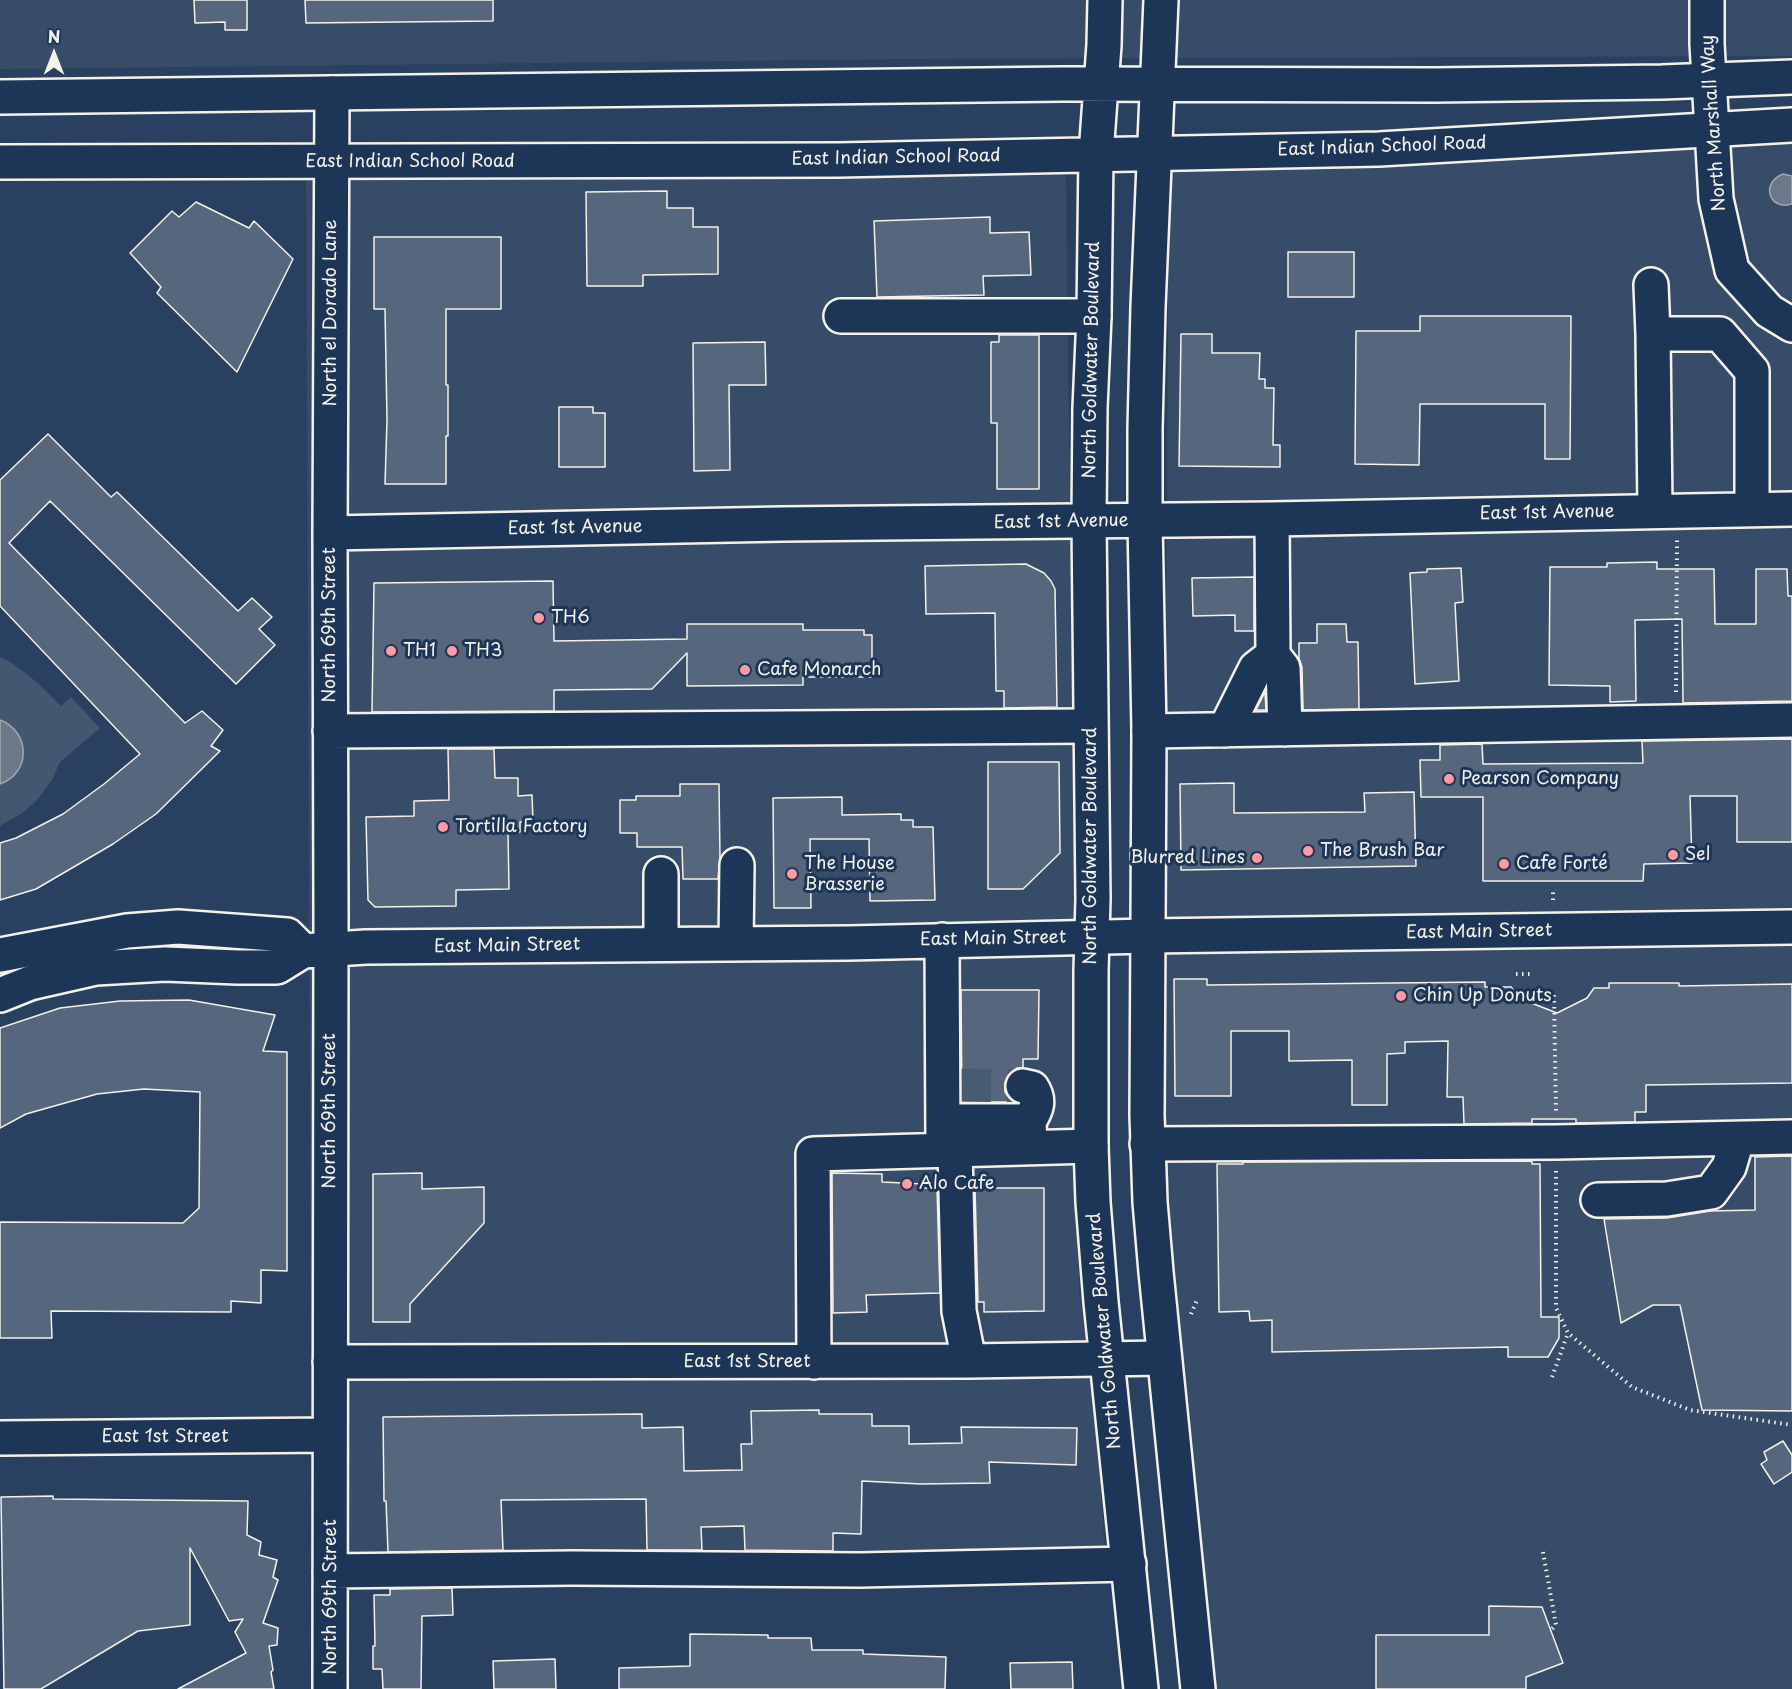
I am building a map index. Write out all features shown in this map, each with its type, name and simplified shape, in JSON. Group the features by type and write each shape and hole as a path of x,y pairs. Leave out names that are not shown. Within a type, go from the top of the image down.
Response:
{"main road":[{"name":"North Goldwater Boulevard","path":"1105,0 1096,154 1094,316 1090,408 1093,938 1091,1146 1097,1251 1141,1689"},
{"path":"1161,0 1147,346 1145,520 1149,731 1147,1144 1164,1358 1198,1689"},
{"name":"North Marshall Way","path":"1707,0 1711,130 1716,199 1732,270 1769,311 1792,324"},
{"path":"0,97 1101,84 1435,85 1709,81 1792,77"},
{"name":"North el Dorado Lane","path":"330,532 332,93"},
{"name":"East Indian School Road","path":"0,162 827,160 1396,149 1792,125"},
{"path":"1651,285 1655,511"},
{"path":"841,316 1094,316"},
{"path":"1653,334 1720,334 1752,371 1752,509"},
{"name":"East 1st Avenue","path":"330,532 1272,519 1792,509"},
{"path":"1272,519 1274,655 1283,668 1285,729"},
{"name":"North 69th Street","path":"330,532 330,731 317,950 330,1362 330,1689"},
{"path":"1225,730 1256,668 1274,655"},
{"path":"1149,731 1792,720"},
{"path":"330,731 1090,726"},
{"path":"736,865 736,944"},
{"path":"661,944 662,874"},
{"path":"0,955 127,931 178,927 287,935 317,950"},
{"name":"East Main Street","path":"0,995 30,983 96,968 165,964 237,968 277,967 317,950 366,947 736,944 1792,927"},
{"path":"942,940 950,1085 947,1140 959,1311 969,1361"},
{"path":"1023,1086 1032,1088 1037,1095 1030,1134"},
{"path":"814,1362 813,1154 1030,1134 1091,1146"},
{"path":"1147,1144 1556,1142 1737,1140 1792,1137"},
{"path":"1598,1200 1667,1199 1711,1192 1729,1167 1737,1140"},
{"name":"East 1st Street","path":"330,1362 814,1362 1164,1358"},
{"name":"East 1st Street","path":"0,1438 330,1435"},
{"path":"330,1571 572,1568 860,1570 1129,1564"}],"path":[{"path":"1676,722 1677,540"},
{"path":"1516,974 1532,974"},
{"path":"1554,995 1556,1308 1568,1333 1632,1387 1690,1410 1792,1425"},
{"path":"1190,1316 1197,1300"},
{"path":"1552,1377 1568,1333"},
{"path":"1543,1551 1556,1625 1551,1630"}],"shaded area":[{"path":"0,0 1792,0 1792,56 909,59 0,69"},
{"path":"1792,135 1792,1132 1163,1140 1169,167"},
{"path":"1783,174 1792,176 1792,204 1778,204 1770,195 1771,183"},
{"path":"1066,175 1079,1292 1094,1389 1106,1570 312,1587 306,180"},
{"path":"0,657 25,672 61,706 71,697 100,728 60,762 52,780 37,800 24,812 0,826"},
{"path":"0,720 17,734 22,743 23,752 22,762 17,771 10,779 0,784"},
{"path":"1792,1139 1792,1689 1217,1689 1159,1149"}],"building":[{"path":"194,0 247,0 247,30 225,30 225,22 195,23"},
{"path":"305,0 493,0 493,21 306,23"},
{"path":"667,191 667,208 693,208 693,227 718,227 718,274 643,275 643,286 587,286 586,192"},
{"path":"196,202 249,228 254,221 293,259 237,372 157,293 161,287 130,253 172,211 179,217"},
{"path":"990,217 990,233 1029,232 1031,275 983,276 984,295 877,297 874,221"},
{"path":"374,237 501,237 501,309 446,309 448,436 446,436 446,484 385,484 387,420 385,309 374,309"},
{"path":"1288,252 1354,252 1354,297 1288,297"},
{"path":"1420,316 1571,316 1570,459 1545,459 1545,404 1420,404 1419,465 1355,464 1356,331 1420,331"},
{"path":"1181,334 1212,334 1212,353 1260,353 1259,379 1265,379 1265,388 1274,388 1273,445 1280,445 1280,467 1179,466"},
{"path":"999,335 1039,335 1039,489 997,489 997,423 991,423 991,342 999,342"},
{"path":"765,342 766,385 729,385 730,470 694,471 693,343"},
{"path":"559,407 593,407 593,413 605,413 605,467 559,467"},
{"path":"48,434 111,497 117,492 238,611 252,598 272,617 259,629 275,645 236,684 50,501 9,543 185,723 202,711 223,730 211,746 220,751 156,814 113,844 36,889 0,900 0,843 16,838 63,814 140,754 0,606 0,480"},
{"path":"1657,562 1657,569 1714,569 1715,624 1756,624 1756,569 1787,569 1788,596 1792,596 1792,701 1683,703 1682,619 1635,620 1636,701 1610,702 1610,686 1549,685 1550,567 1607,567 1607,563"},
{"path":"1026,564 1044,573 1055,589 1057,707 1004,708 1004,691 996,691 995,613 926,614 925,566"},
{"path":"1461,568 1463,602 1455,603 1459,681 1415,684 1410,573 1427,572 1427,569"},
{"path":"1254,577 1254,631 1235,631 1235,615 1193,616 1192,578"},
{"path":"553,581 554,641 687,639 687,624 803,624 803,630 864,630 864,635 872,635 872,677 803,677 803,685 687,686 687,653 652,689 554,690 554,711 372,712 374,583"},
{"path":"1317,624 1346,624 1347,642 1358,642 1359,709 1303,710 1299,643 1317,643"},
{"path":"1265,692 1266,710 1256,710"},
{"path":"1792,739 1792,842 1737,842 1737,796 1690,796 1692,863 1644,864 1643,881 1483,881 1483,797 1421,797 1420,760 1440,760 1440,745 1482,744 1483,764 1643,763 1642,741"},
{"name":"Tortilla Factory","path":"448,749 494,749 495,778 518,778 518,796 532,795 533,821 520,822 520,832 508,832 509,889 456,890 456,906 375,907 368,900 366,817 414,816 414,801 449,800"},
{"path":"988,762 1059,762 1060,853 1023,889 988,889"},
{"path":"1234,783 1234,813 1365,812 1364,793 1414,792 1416,866 1181,870 1180,784"},
{"path":"680,784 719,784 718,879 683,879 682,847 637,847 637,833 620,833 620,800 636,800 636,796 680,796"},
{"path":"842,797 842,815 901,814 901,820 913,820 913,827 933,827 935,900 870,901 869,839 810,839 811,908 774,908 773,798"},
{"path":"1174,979 1207,979 1207,985 1485,982 1485,987 1511,987 1521,999 1557,1013 1587,998 1594,988 1609,988 1609,983 1679,983 1679,986 1792,984 1792,1083 1646,1085 1646,1112 1635,1112 1635,1122 1576,1123 1576,1119 1532,1119 1532,1123 1464,1124 1463,1097 1447,1097 1448,1041 1405,1042 1405,1053 1387,1054 1387,1105 1352,1105 1352,1060 1289,1061 1289,1031 1231,1031 1231,1096 1175,1096"},
{"path":"961,990 1039,990 1038,1059 1023,1059 1023,1068 1017,1068 1010,1073 1005,1083 1005,1092 1015,1102 962,1102"},
{"path":"189,1000 275,1015 263,1051 287,1052 287,1271 261,1270 261,1303 231,1301 231,1312 51,1311 52,1338 0,1338 0,1222 183,1223 199,1208 200,1092 144,1089 97,1094 26,1114 0,1128 0,1028 60,1008 120,1001"},
{"path":"1792,1156 1792,1411 1702,1410 1680,1305 1653,1305 1621,1323 1604,1219 1667,1218 1710,1211 1755,1210 1755,1157"},
{"path":"1532,1161 1532,1164 1540,1164 1541,1317 1559,1317 1559,1338 1548,1357 1508,1357 1508,1347 1272,1352 1272,1320 1250,1321 1249,1311 1219,1312 1217,1164"},
{"path":"422,1173 422,1189 484,1187 484,1223 410,1304 410,1322 373,1322 373,1174"},
{"path":"832,1173 882,1174 882,1182 924,1184 924,1188 937,1188 940,1293 866,1295 867,1312 833,1313"},
{"path":"975,1188 1044,1188 1044,1311 984,1312 984,1302 978,1302"},
{"path":"819,1410 819,1414 872,1414 872,1426 909,1426 909,1444 962,1443 961,1427 1077,1428 1076,1465 989,1462 990,1483 921,1484 862,1481 861,1534 833,1533 833,1551 745,1550 744,1526 701,1527 702,1550 647,1550 646,1499 501,1500 503,1550 388,1552 386,1501 384,1501 383,1417 642,1414 642,1428 683,1427 684,1471 742,1470 741,1444 752,1444 751,1411"},
{"path":"1783,1441 1792,1455 1792,1472 1774,1484 1761,1464 1767,1460 1764,1452"},
{"path":"53,1496 53,1499 248,1501 247,1535 261,1542 259,1555 277,1560 273,1577 278,1580 263,1623 278,1628 277,1645 269,1646 274,1689 178,1689 246,1653 235,1632 243,1619 229,1621 190,1548 190,1625 138,1631 41,1689 4,1689 1,1497"},
{"path":"452,1588 453,1615 422,1616 421,1689 383,1689 382,1669 373,1669 374,1595 390,1595 390,1589"},
{"path":"1489,1606 1542,1607 1563,1663 1526,1677 1526,1689 1376,1689 1376,1635 1489,1635"},
{"path":"690,1634 811,1638 812,1650 863,1650 863,1654 946,1657 945,1689 619,1689 619,1668 690,1666"},
{"path":"555,1659 556,1689 494,1689 493,1661"},
{"path":"1072,1662 1073,1689 1011,1689 1010,1663"}],"tunnel":[{"path":"958,1085 1023,1086"}],"place":[{"name":"TH6","path":"539,618"},
{"name":"TH1","path":"391,651"},
{"name":"TH3","path":"452,651"},
{"name":"Cafe Monarch","path":"745,670"},
{"name":"Pearson Company","path":"1449,779"},
{"name":"Tortilla Factory","path":"443,827"},
{"name":"The Brush Bar","path":"1308,851"},
{"name":"Sel","path":"1673,855"},
{"name":"Blurred Lines","path":"1257,858"},
{"name":"Cafe Forté","path":"1504,864"},
{"name":"The House Brasserie","path":"792,874"},
{"name":"Chin Up Donuts","path":"1401,996"},
{"name":"Alo Cafe","path":"907,1184"}]}
